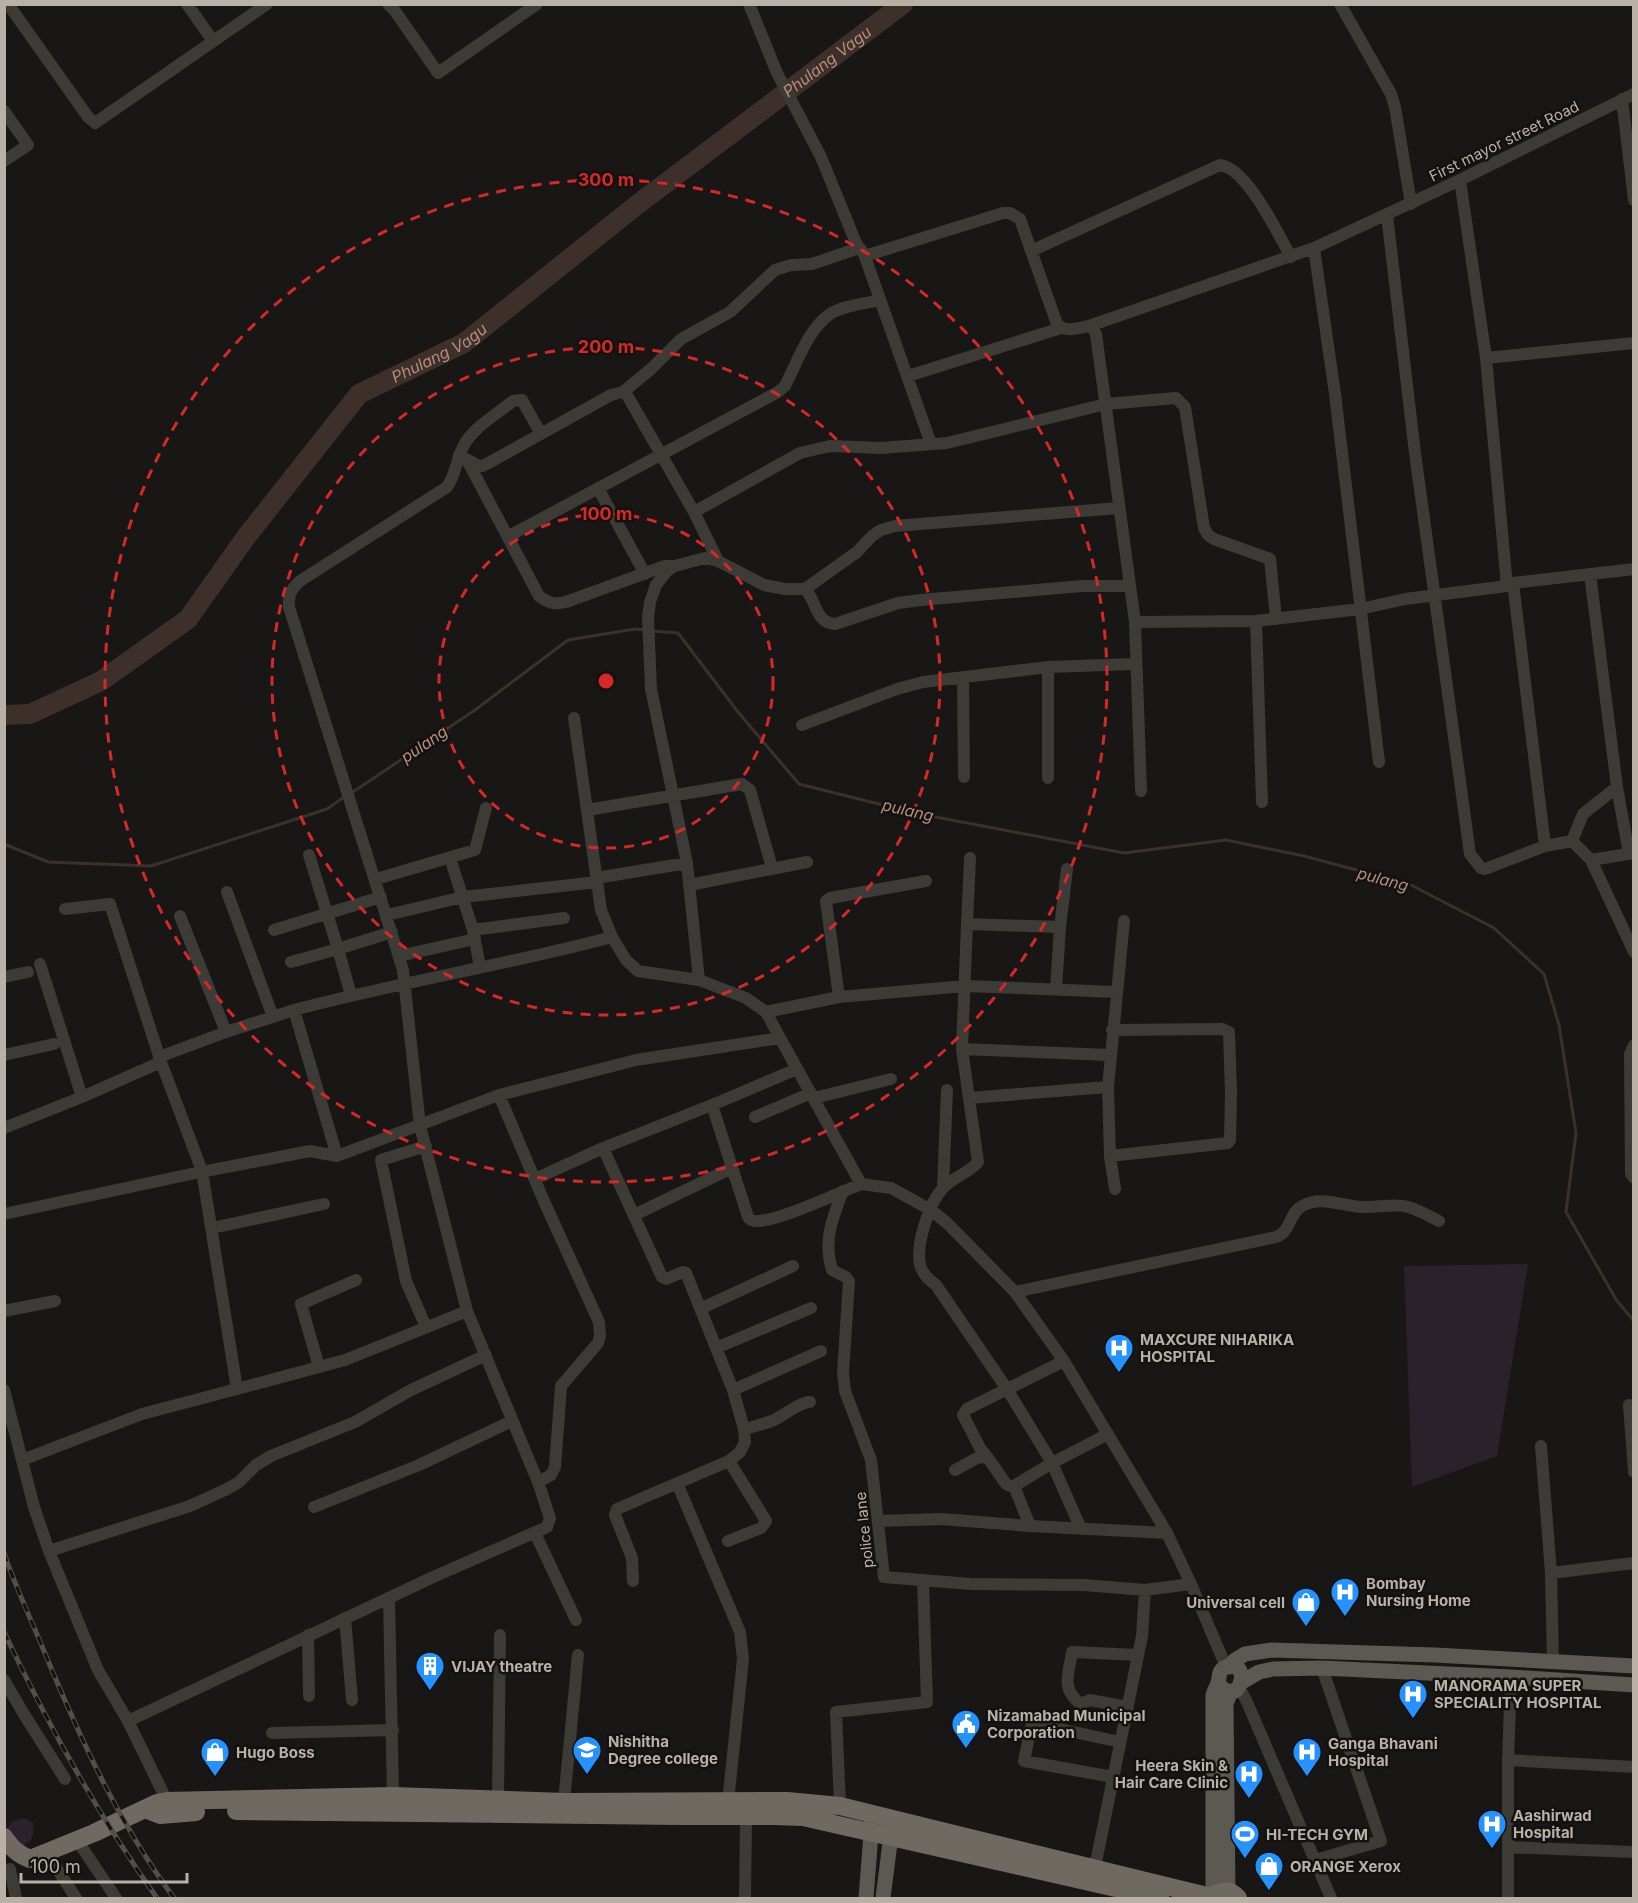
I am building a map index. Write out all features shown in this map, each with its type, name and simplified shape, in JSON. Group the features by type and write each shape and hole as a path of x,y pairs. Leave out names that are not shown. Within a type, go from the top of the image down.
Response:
{"highway":[{"path":"4,1837 12,1849 19,1854 38,1855 167,1801 393,1796 564,1802 787,1801 840,1806 1220,1896"},
{"path":"146,1809 160,1815 177,1812 285,1811 803,1817 1160,1899"}],"main road":[{"path":"1233,1686 1218,1676 1221,1671 1245,1654 1272,1650 1435,1655 1634,1666"},
{"path":"1227,1667 1238,1670 1242,1675 1233,1686"},
{"path":"1220,1896 1213,1695 1215,1687 1233,1686 1259,1672 1273,1669 1322,1668 1634,1685"},
{"path":"866,1899 869,1833 873,1815"},
{"path":"884,1899 894,1818"}],"street":[{"path":"187,4 213,41"},
{"path":"6,5 88,117 95,123 267,4"},
{"path":"396,7 438,73 537,4"},
{"path":"748,4 777,73 821,157 861,251 931,444"},
{"path":"1340,4 1391,94 1411,204"},
{"name":"First mayor street Road","path":"908,376 1061,328 1066,330 1089,326 1291,257 1411,204 1634,94"},
{"path":"1622,99 1634,200"},
{"path":"4,111 28,145 4,161"},
{"path":"1031,251 1220,165 1235,171 1256,196 1291,257"},
{"path":"1460,180 1485,358 1510,585 1545,846"},
{"path":"463,457 478,466 483,466 611,395 623,392 651,369 681,339 730,312 775,270 791,265 812,264 861,251 868,255 1010,213 1020,219 1054,317 1061,328"},
{"path":"1387,215 1433,596 1470,854 1481,868 1485,869 1545,846 1572,841"},
{"path":"1314,248 1335,394 1378,762"},
{"path":"509,536 778,392 785,386 816,327 841,309 880,300"},
{"path":"1089,326 1096,334 1135,622 1141,791"},
{"path":"1485,358 1634,343"},
{"path":"623,392 627,395 694,512 718,561"},
{"path":"694,512 800,453 813,449 830,446 882,448 947,443 1106,404 1171,397 1182,402 1185,407 1204,528 1208,535 1214,538 1270,559 1276,619"},
{"path":"128,1721 431,1578 535,1533 550,1523 538,1482 467,1311 420,1126 405,984 399,956 289,607 288,597 292,588 300,581 447,488 463,457 468,438 513,401 522,400 541,434"},
{"path":"463,457 509,536 539,596 548,603 556,604 665,566 675,566 705,558 718,561 765,585 786,589 805,589 857,552 872,536 881,530 895,526 1119,508"},
{"path":"598,488 645,574"},
{"path":"675,566 667,571 656,585 650,602 648,638 651,689 687,863 699,980"},
{"path":"1135,622 1276,619 1360,609 1405,599 1634,569"},
{"path":"1590,574 1617,788 1631,853 1591,860"},
{"path":"805,589 810,594 821,618 829,624 835,624 898,603 921,600 1082,586 1130,586"},
{"path":"1256,621 1262,802"},
{"path":"802,725 897,688 945,679 1048,667 1136,664"},
{"path":"1048,667 1048,778"},
{"path":"963,678 964,777"},
{"path":"574,718 601,910 612,937 626,960 638,971 699,980 746,998 766,1012 861,1184"},
{"path":"587,810 746,785 750,790 772,868"},
{"path":"1572,841 1583,814 1617,788"},
{"path":"376,879 475,850 486,808"},
{"path":"1572,841 1591,860 1634,952"},
{"path":"309,855 351,995"},
{"path":"450,858 474,935 480,967"},
{"path":"970,858 962,1049 978,1162 943,1188 923,1228 919,1259 922,1270 936,1285 1006,1389 1052,1463 1081,1529"},
{"path":"689,885 807,862"},
{"path":"387,915 463,897 596,880 687,863"},
{"path":"1056,989 1066,869"},
{"path":"839,997 826,901 830,898 926,881"},
{"path":"227,892 273,1017"},
{"path":"274,930 381,897"},
{"path":"65,909 110,904 160,1060 202,1172 237,1389"},
{"path":"180,916 226,1032"},
{"path":"399,956 474,935 564,918"},
{"path":"1115,1189 1110,1156 1107,1088 1124,921"},
{"path":"967,924 1060,927"},
{"path":"291,962 392,932"},
{"path":"4,1128 82,1097 226,1032 294,1010 351,995 612,937"},
{"path":"40,964 82,1097"},
{"path":"4,977 28,972"},
{"path":"766,1012 839,997 965,986 1117,992"},
{"path":"294,1010 337,1156"},
{"path":"1110,1156 1228,1143 1230,1140 1231,1093 1229,1032 1222,1029 1112,1030"},
{"path":"4,1214 310,1151 337,1156 499,1095 636,1060 780,1038"},
{"path":"4,1055 54,1044"},
{"path":"1634,1045 1630,1054 1631,1174 1634,1178"},
{"path":"962,1049 1110,1055"},
{"path":"535,1179 603,1148 797,1069"},
{"path":"756,1117 812,1095 891,1079"},
{"path":"969,1098 1107,1088"},
{"path":"943,1188 947,1090"},
{"path":"499,1095 599,1322 600,1329 598,1343 561,1386 555,1467 551,1474 538,1482"},
{"path":"712,1105 748,1217 752,1221 786,1214 861,1184 891,1188 931,1210 948,1223 1015,1292 1064,1360 1167,1533 1227,1667"},
{"path":"426,1146 381,1160 406,1281 426,1327"},
{"path":"603,1148 662,1277 666,1279 685,1272 702,1308 733,1390 744,1429 745,1442 740,1452 729,1461 615,1511 632,1558 633,1581"},
{"path":"634,1215 732,1168"},
{"name":"police lane","path":"843,1191 827,1248 832,1270 849,1281 843,1373 845,1391 872,1460 884,1577 1145,1590 1191,1584"},
{"path":"1015,1292 1276,1237 1285,1232 1295,1210 1313,1202 1324,1201 1361,1207 1400,1206 1438,1221"},
{"path":"212,1228 324,1204"},
{"path":"702,1308 793,1266"},
{"path":"319,1367 301,1304 356,1280"},
{"path":"4,1311 55,1301"},
{"path":"716,1348 811,1308"},
{"path":"22,1460 142,1414 345,1360 467,1311"},
{"path":"733,1390 821,1351"},
{"path":"48,1551 190,1506 239,1482 256,1465 271,1456 355,1422 411,1390 486,1355"},
{"path":"1030,1526 1013,1487 1006,1484 980,1448 963,1414 968,1409 1064,1360"},
{"path":"4,1390 34,1507 48,1551 98,1670 128,1721 167,1801"},
{"path":"744,1429 769,1422 795,1410 802,1402 810,1402"},
{"path":"1629,1405 1634,1472"},
{"path":"314,1507 419,1465 512,1421"},
{"path":"1013,1487 1052,1463 1108,1434"},
{"path":"1541,1446 1551,1573 1553,1662"},
{"path":"955,1470 979,1457 988,1458"},
{"path":"728,1540 761,1528 766,1521 729,1461"},
{"path":"677,1483 740,1632 743,1659 728,1802"},
{"path":"879,1521 941,1519 1167,1533"},
{"path":"535,1533 576,1620"},
{"path":"1551,1573 1634,1563"},
{"path":"840,1806 836,1712 927,1702 923,1580"},
{"path":"1095,1868 1142,1636 1145,1590"},
{"path":"389,1598 393,1796"},
{"path":"345,1618 352,1700"},
{"path":"308,1635 309,1696"},
{"path":"498,1798 500,1635"},
{"path":"1127,1707 1090,1700 1081,1704 1072,1698 1066,1688 1072,1652 1138,1655"},
{"path":"564,1802 578,1655"},
{"path":"1315,1860 1381,1841 1322,1668"},
{"path":"1508,1899 1508,1760 1511,1677"},
{"path":"6,1686 65,1779"},
{"path":"1233,1686 1247,1702 1330,1899"},
{"path":"1113,1777 1024,1761 1032,1723 1120,1742"},
{"path":"272,1733 393,1730"},
{"path":"1508,1760 1634,1767"},
{"path":"745,1899 746,1816"},
{"path":"77,1840 116,1899"},
{"path":"1508,1847 1634,1852"},
{"path":"18,1896 7,1870 38,1855 76,1899"}],"shaded area":[{"path":"1528,1264 1497,1456 1412,1487 1404,1266"},
{"path":"24,1818 33,1823 34,1831 29,1842 23,1846 9,1837 7,1828 13,1821"}],"waterway":[{"name":"Phulang Vagu","path":"4,715 30,714 101,681 188,619 246,537 359,394 464,343 638,204 903,4"},
{"name":"pulang","path":"350,794 475,710 568,640 635,629 645,630"},
{"name":"pulang","path":"651,631 678,633 738,712 799,784 915,813 1124,853 1226,840 1304,856 1409,884 1494,928 1544,974 1559,1025 1576,1133 1566,1212 1617,1301 1634,1321"},
{"name":"pulang","path":"4,844 48,862 151,866 327,809 344,797"}],"railway":[{"path":"4,1553 86,1747 135,1840 174,1898"},
{"path":"4,1632 75,1769 114,1834 157,1898"}],"place":[{"name":"MAXCURE NIHARIKA HOSPITAL","path":"1119,1374"},
{"name":"Bombay Nursing Home","path":"1345,1618"},
{"name":"Universal cell","path":"1306,1628"},
{"name":"VIJAY theatre","path":"430,1692"},
{"name":"MANORAMA SUPER SPECIALITY HOSPITAL","path":"1413,1720"},
{"name":"Nizamabad Municipal Corporation","path":"966,1750"},
{"name":"Nishitha Degree college","path":"587,1776"},
{"name":"Hugo Boss","path":"215,1778"},
{"name":"Ganga Bhavani Hospital","path":"1307,1778"},
{"name":"Heera Skin & Hair Care Clinic","path":"1249,1800"},
{"name":"Aashirwad Hospital","path":"1492,1850"},
{"name":"HI-TECH GYM","path":"1245,1860"},
{"name":"ORANGE Xerox","path":"1269,1892"}]}
